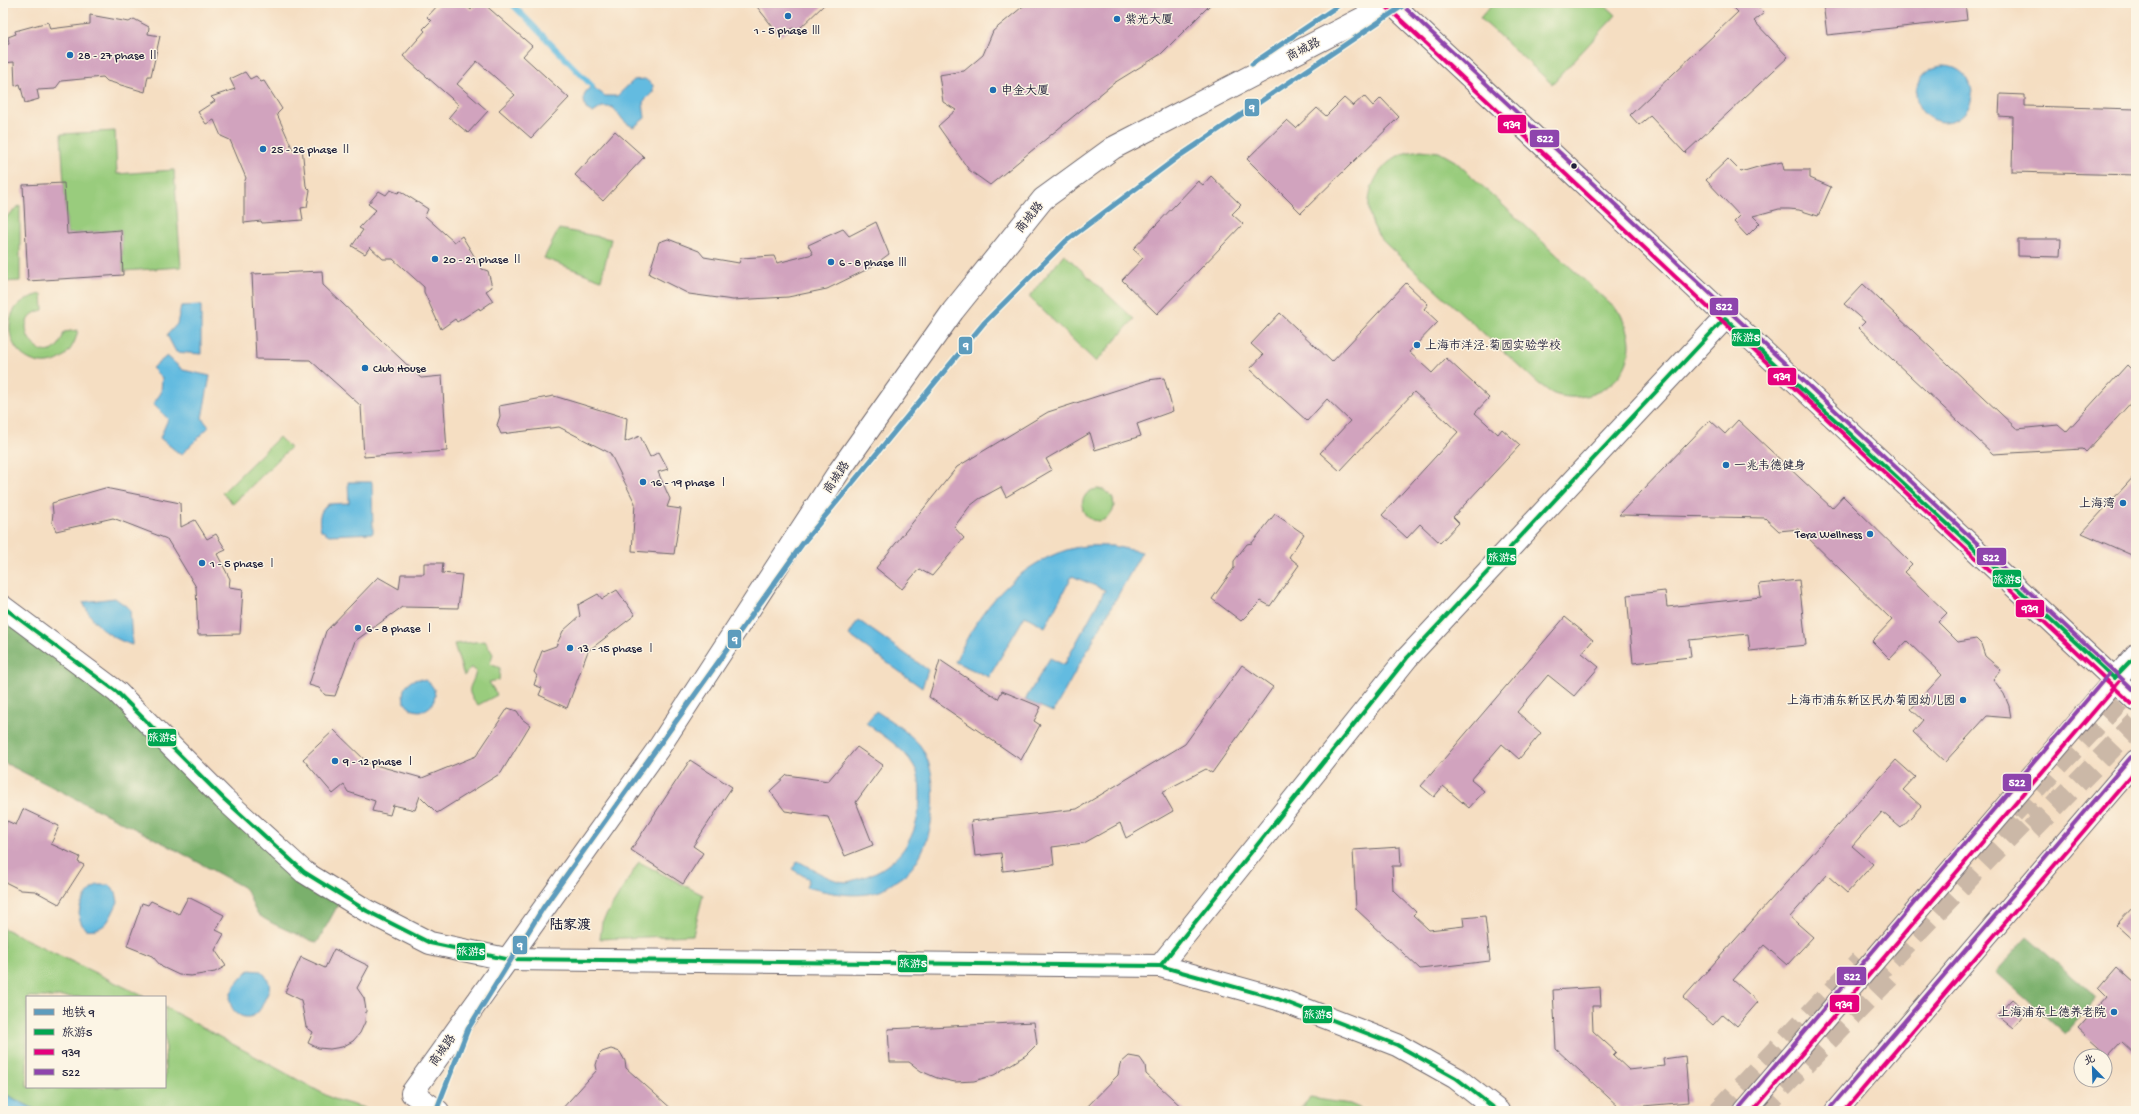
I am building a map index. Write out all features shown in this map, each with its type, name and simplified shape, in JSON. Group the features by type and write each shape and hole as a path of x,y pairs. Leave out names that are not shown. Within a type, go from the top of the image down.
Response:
{"street":[{"path":"1392,3 1725,318 2136,700"},
{"name":"商城路","path":"438,1111 412,1093 506,959 658,748 840,470 953,311 1044,199 1113,148 1392,3"},
{"path":"1160,966 1407,658 1725,318"},
{"path":"3,607 117,692 224,799 304,872 367,912 430,943 506,959 1160,966 1278,999 1397,1044 1456,1078 1498,1111"},
{"path":"1745,1111 2114,678 2136,655"},
{"path":"1836,1111 2136,761"}],"green space":[{"path":"1493,3 1603,3 1616,15 1552,84 1480,18"},
{"path":"115,131 117,174 174,170 181,267 123,271 121,230 67,234 61,134"},
{"path":"1421,150 1439,152 1455,161 1620,313 1628,332 1630,345 1628,359 1623,370 1615,380 1605,388 1593,394 1580,397 1567,397 1550,392 1539,384 1380,237 1371,219 1369,208 1372,186 1377,176 1392,160 1402,154"},
{"path":"20,205 20,281 3,282 3,220"},
{"path":"559,229 611,239 601,280 544,258"},
{"path":"1064,254 1134,319 1096,362 1029,297"},
{"path":"42,294 43,310 31,316 26,324 27,334 32,344 40,350 49,351 58,346 64,332 78,330 72,347 61,358 49,363 36,362 24,357 15,347 10,333 11,317 19,304 27,299"},
{"path":"279,437 290,448 233,504 222,493"},
{"path":"1098,489 1109,494 1114,505 1109,516 1098,521 1087,516 1082,505 1087,494"},
{"path":"3,618 111,699 339,903 317,943 277,926 263,918 255,911 248,893 243,887 167,845 3,762"},
{"path":"485,641 493,654 490,664 500,668 499,680 489,682 497,695 478,705 470,692 476,671 471,667 464,676 454,644"},
{"path":"639,862 703,895 693,935 600,939 602,922"},
{"path":"3,928 143,996 26,996 26,1088 166,1088 166,1008 333,1099 375,1111 38,1111 3,1093"},
{"path":"2027,937 2097,998 2065,1034 1996,972"},
{"path":"1310,1098 1350,1104 1366,1111 1298,1111"}],"water":[{"path":"1944,66 1955,68 1964,74 1970,83 1972,94 1970,105 1964,114 1955,120 1944,122 1933,120 1924,114 1918,105 1916,94 1918,83 1924,74 1933,68"},
{"path":"645,79 653,85 653,92 643,102 645,118 634,127 624,121 612,107 602,107 593,113 586,109 584,96 586,91 592,86 605,96 617,96 634,80"},
{"path":"201,305 201,354 176,352 167,335 177,324 181,306"},
{"path":"167,356 183,370 210,376 202,418 209,427 181,455 160,438 168,419 153,404 161,393 162,378 152,368"},
{"path":"348,482 372,482 373,533 329,535 321,530 320,516 328,504 349,503"},
{"path":"1112,546 1142,552 1053,712 1025,700 1050,658 1064,665 1105,590 1072,576 1045,627 1025,616 989,677 955,662 965,642 989,606 1019,575 1037,563 1078,547"},
{"path":"115,598 130,609 132,645 109,634 97,624 83,602"},
{"path":"858,620 928,670 922,688 849,635"},
{"path":"416,679 422,679 432,686 435,695 434,701 428,708 422,711 416,711 406,704 403,698 403,692 410,682"},
{"path":"876,711 899,726 914,739 927,757 931,773 933,810 925,845 917,860 908,872 880,891 861,895 852,895 806,887 809,879 792,869 798,861 834,880 846,882 851,881 874,873 896,858 910,838 915,826 920,798 919,778 914,766 905,753 866,723"},
{"path":"97,885 109,885 116,892 118,902 109,919 103,926 85,929 79,917 79,911 87,894"},
{"path":"249,970 261,971 268,979 269,991 258,1012 249,1017 244,1017 232,1008 230,998 240,979"},
{"path":"3,1093 38,1111 3,1111"}],"building":[{"path":"440,3 463,3 471,10 478,3 483,3 532,46 523,56 569,98 531,138 499,110 515,95 477,61 457,84 488,111 468,133 449,117 459,105 403,56 425,31 423,29 431,21 427,17"},
{"name":"1 - 5 phase Ⅲ","path":"754,3 826,3 798,30 793,28 780,36"},
{"path":"1027,3 1212,3 1161,54 1114,83 990,185 969,170 938,126 956,110 943,102 939,75 964,71 983,55 993,31"},
{"path":"1729,3 1754,3 1764,13 1754,21 1788,57 1685,153 1650,116 1639,125 1630,115 1738,12"},
{"path":"1823,3 1965,3 1967,20 1827,35"},
{"name":"28 - 27 phase Ⅱ","path":"90,15 129,22 134,19 149,27 148,34 160,36 151,76 148,76 145,92 107,81 103,77 61,81 55,89 37,90 39,99 25,103 20,84 15,86 14,62 3,63 3,46 9,44 8,37 16,34 15,31 48,22 50,29 90,24"},
{"name":"25 - 26 phase Ⅱ","path":"245,72 250,79 256,76 261,82 264,81 282,109 277,114 293,150 302,147 306,186 310,190 307,207 301,208 303,220 244,223 244,183 246,178 230,140 221,136 214,120 206,124 198,112 215,101 211,97 235,89 230,79"},
{"path":"2000,94 2025,95 2025,106 2136,109 2136,175 2012,172 2013,117 1999,116"},
{"path":"1364,96 1373,106 1381,98 1399,117 1301,213 1247,159 1287,120 1296,128 1317,108 1326,116 1344,98 1353,106"},
{"path":"615,131 644,157 603,201 575,175"},
{"path":"1728,159 1741,172 1782,162 1784,170 1810,170 1810,178 1831,187 1818,216 1799,210 1779,209 1753,216 1760,223 1747,236 1734,222 1740,216 1706,180"},
{"path":"1211,176 1241,205 1232,214 1243,224 1157,314 1122,280 1143,258 1133,249 1198,181 1203,185"},
{"path":"64,183 67,234 121,230 123,275 28,281 23,185"},
{"name":"20 - 21 phase Ⅱ","path":"390,190 398,193 400,191 428,209 425,216 454,242 462,236 482,269 488,271 492,287 486,291 493,301 480,310 479,308 457,322 455,319 441,329 424,292 424,287 393,259 383,259 370,247 365,254 352,246 363,230 359,228 376,210 368,204 379,191 386,195"},
{"name":"6 - 8 phase Ⅲ","path":"876,222 889,254 870,268 827,289 788,297 733,300 689,294 649,274 659,242 668,239 699,251 704,257 739,263 741,258 774,256 777,263 813,254 808,245 843,229 849,236"},
{"path":"2018,239 2061,239 2060,257 2018,256"},
{"name":"Club House","path":"322,271 323,285 421,378 442,376 447,451 364,457 361,406 310,360 256,359 252,274"},
{"path":"1406,283 1428,304 1424,309 1438,322 1409,352 1432,373 1446,358 1489,398 1475,413 1498,434 1502,429 1520,445 1453,517 1459,523 1440,543 1420,524 1407,538 1382,515 1458,432 1414,392 1340,471 1320,453 1350,421 1327,399 1307,421 1250,369 1263,355 1251,344 1280,313 1332,362"},
{"path":"1863,284 2017,429 2058,425 2066,432 2127,365 2136,374 2136,397 2086,452 2083,449 1993,454 1859,328 1865,322 1844,304"},
{"path":"1164,378 1173,411 1137,424 1141,436 1095,450 1090,433 1046,459 1052,470 1006,497 1001,487 979,499 970,506 954,527 964,538 932,576 919,569 902,589 876,568 957,467 1048,412 1148,380"},
{"name":"16 - 19 phase Ⅰ","path":"554,396 627,418 625,442 640,436 650,457 659,452 668,469 658,472 670,499 667,507 681,509 674,554 632,551 635,503 610,453 559,427 501,434 497,425 500,416 499,406"},
{"path":"1710,420 1725,434 1738,420 1832,508 1843,496 1912,564 1904,572 1947,613 1938,622 1958,642 1976,639 1981,644 1985,656 2001,670 1993,679 2004,694 2009,706 2011,718 1987,716 1945,762 1913,732 1923,720 1911,709 1942,675 1907,641 1890,659 1872,641 1892,620 1799,529 1779,531 1765,518 1619,515"},
{"name":"上海湾","path":"2136,474 2136,557 2082,533"},
{"name":"1 - 5 phase Ⅰ","path":"105,488 180,503 181,527 195,520 207,539 216,534 226,550 217,554 230,579 229,587 243,589 240,634 198,635 196,587 167,539 113,518 56,531 52,522 52,503"},
{"path":"1275,514 1304,534 1289,557 1299,565 1270,606 1261,601 1241,621 1212,599 1234,568 1234,561 1247,544 1252,543"},
{"name":"6 - 8 phase Ⅰ","path":"424,563 443,563 442,573 462,575 458,608 402,607 355,641 335,696 325,695 319,688 309,685 326,631 378,577 399,589 401,574 424,574"},
{"path":"1799,580 1806,645 1750,651 1748,634 1689,640 1691,657 1633,663 1627,595 1665,591 1667,607 1761,597 1759,584"},
{"name":"13 - 15 phase Ⅰ","path":"617,590 635,615 588,651 567,708 539,695 542,688 534,685 537,676 534,672 542,651 556,646 563,631 580,616 578,605 598,594 602,599"},
{"path":"1565,617 1593,640 1582,653 1599,667 1574,696 1548,675 1517,712 1541,733 1519,759 1502,744 1471,780 1484,791 1469,808 1443,786 1434,797 1421,786"},
{"path":"940,660 998,699 1002,691 1041,707 1034,721 1040,725 1021,760 929,697"},
{"path":"1242,665 1273,687 1212,773 1206,769 1162,792 1173,811 1126,838 1120,823 1084,843 1052,847 1054,865 1003,871 1001,853 975,856 971,821 1077,809 1185,744"},
{"name":"9 - 12 phase Ⅰ","path":"508,708 517,711 522,719 530,725 501,773 437,813 420,796 415,810 393,805 390,815 372,811 375,801 348,792 344,785 333,794 303,759 334,730 368,763 422,778 476,756"},
{"path":"857,747 883,765 856,802 873,845 845,856 828,817 785,811 770,791 787,775 828,781"},
{"path":"690,760 732,787 693,846 703,853 683,884 631,850"},
{"path":"1896,760 1915,777 1903,790 1921,806 1901,828 1882,812 1852,846 1873,864 1847,893 1827,875 1790,917 1813,937 1787,965 1764,945 1733,980 1758,1002 1737,1026 1723,1014 1713,1025 1683,998"},
{"path":"23,809 59,826 51,844 80,857 78,862 84,865 59,904 35,891 21,890 3,881 3,832 7,821 16,825"},
{"path":"1400,847 1401,866 1392,866 1393,890 1416,912 1413,915 1429,930 1464,926 1463,918 1485,916 1490,961 1420,969 1356,909 1353,850"},
{"path":"188,897 224,915 216,930 224,934 215,950 226,966 215,972 191,976 179,975 162,967 152,956 127,946 142,903 148,905 151,901 179,914"},
{"path":"2136,904 2136,943 2116,925"},
{"path":"334,949 369,966 357,988 364,998 366,1010 365,1022 360,1033 353,1041 342,1047 330,1049 318,1048 308,1043 313,1032 306,1027 301,1000 285,992 301,957 325,968"},
{"name":"上海浦东上德养老院","path":"2117,967 2136,984 2136,1056 2121,1042 2113,1051 2113,1048 2099,1048 2078,1029 2107,996 2099,988"},
{"path":"1600,987 1601,1006 1592,1006 1593,1031 1616,1052 1613,1055 1629,1070 1664,1066 1663,1059 1685,1056 1689,1102 1620,1108 1556,1049 1553,990"},
{"path":"2012,999 2027,1012 2013,1028 1997,1015"},
{"path":"1034,1022 1037,1044 1026,1055 994,1075 974,1081 955,1082 937,1078 921,1071 909,1062 890,1062 888,1029"},
{"path":"611,1049 620,1052 625,1061 626,1068 674,1111 560,1111 597,1070 596,1065 599,1055 602,1052"},
{"path":"1129,1056 1140,1058 1145,1065 1146,1074 1186,1111 1083,1111 1118,1075 1120,1064"}],"waterway":[{"path":"511,3 592,86"}],"tunnel":[{"path":"2013,813 2136,683"},
{"path":"2031,830 2136,723"},
{"path":"1868,982 2037,807"},
{"path":"1719,1111 1861,961"},
{"path":"1759,1111 1890,976"}],"metro line":[{"name":"9","path":"1252,64 1342,3"},
{"name":"9","path":"436,1111 468,1029 543,908 803,543 984,323 1066,241 1178,157 1407,3"}],"transit line":[{"name":"522","path":"1400,3 2136,692"},
{"name":"939","path":"1388,8 2132,704"},
{"name":"旅游5","path":"1160,966 1407,658 1725,318 2114,678 2136,655"},
{"name":"旅游5","path":"3,607 117,692 224,799 304,872 367,911 430,943 506,959 1160,966 1278,999 1397,1045 1456,1078 1498,1111"},
{"name":"522","path":"1740,1107 2109,674"},
{"name":"939","path":"1753,1111 2119,682"},
{"name":"522","path":"1831,1107 2131,757"},
{"name":"939","path":"1844,1111 2136,770"}],"place":[{"name":"1 - 5 phase Ⅲ","path":"788,16"},
{"name":"紫光大厦","path":"1117,19"},
{"name":"28 - 27 phase Ⅱ","path":"70,55"},
{"name":"申金大厦","path":"993,90"},
{"name":"25 - 26 phase Ⅱ","path":"263,149"},
{"name":"20 - 21 phase Ⅱ","path":"435,259"},
{"name":"6 - 8 phase Ⅲ","path":"831,262"},
{"name":"上海市洋泾·菊园实验学校","path":"1417,345"},
{"name":"Club House","path":"365,368"},
{"name":"一兆韦德健身","path":"1726,465"},
{"name":"16 - 19 phase Ⅰ","path":"643,482"},
{"name":"上海湾","path":"2123,503"},
{"name":"Tera Wellness","path":"1870,534"},
{"name":"1 - 5 phase Ⅰ","path":"202,563"},
{"name":"6 - 8 phase Ⅰ","path":"358,628"},
{"name":"13 - 15 phase Ⅰ","path":"570,648"},
{"name":"上海市浦东新区民办菊园幼儿园","path":"1963,700"},
{"name":"9 - 12 phase Ⅰ","path":"335,761"},
{"name":"上海浦东上德养老院","path":"2114,1012"}],"district":[{"name":"陆家渡","path":"570,924"}]}
